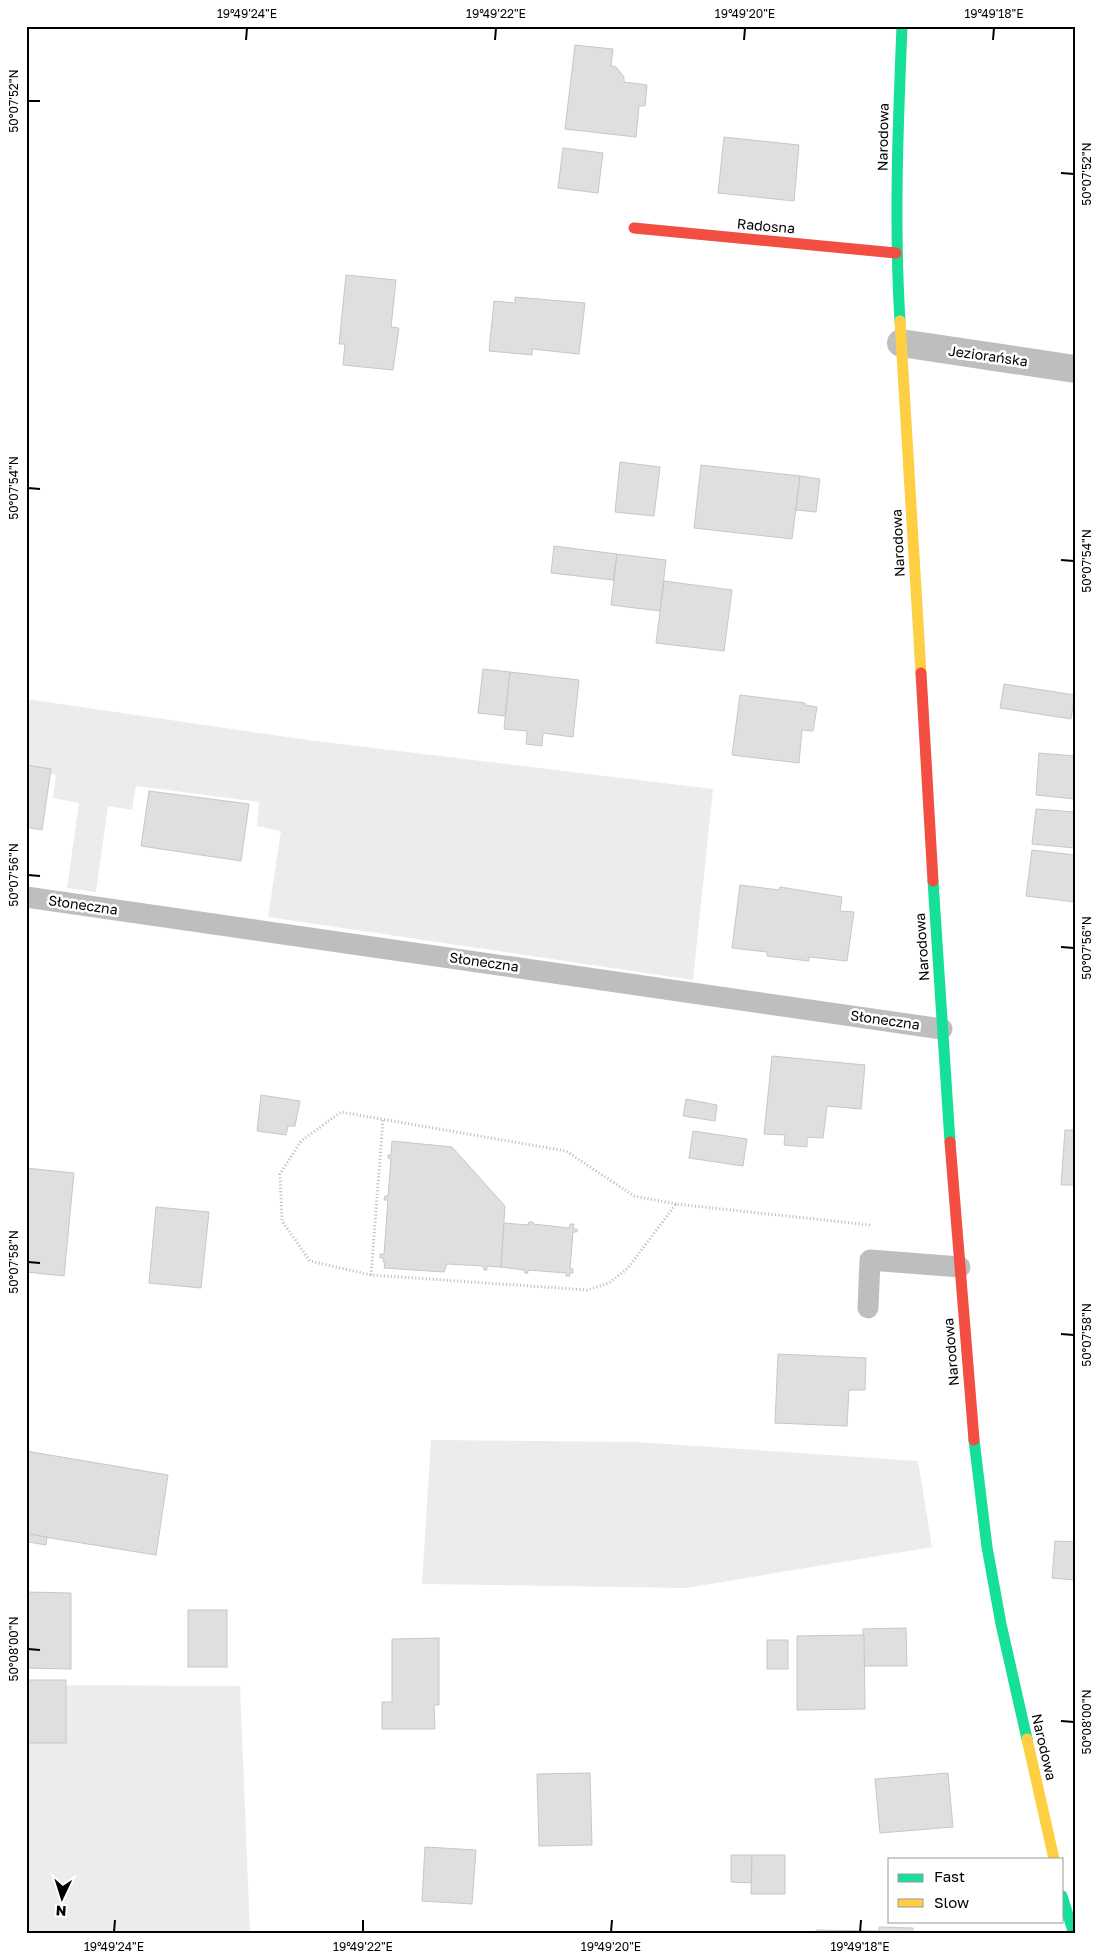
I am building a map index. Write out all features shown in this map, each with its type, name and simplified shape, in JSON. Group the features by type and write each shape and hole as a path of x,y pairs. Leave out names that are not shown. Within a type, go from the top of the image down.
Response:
{"street":[{"name":"Narodowa","path":"902,26 898,117 896,253 942,1029 973,1436 987,1547 1000,1624 1054,1858"},
{"name":"Radosna","path":"634,228 896,253"},
{"name":"Jeziorańska","path":"901,344 1075,369"},
{"path":"1064,1902 1074,1934"}],"lane":[{"name":"Słoneczna","path":"26,897 942,1029"},
{"path":"868,1308 870,1260 960,1267"}],"path":[{"path":"676,1204 628,1268 609,1283 587,1290 371,1275 310,1261 282,1221 280,1174 300,1140 341,1112 566,1151 634,1196 676,1204 874,1226"},
{"path":"371,1275 383,1120"}],"shaded area":[{"path":"26,699 308,740 713,789 693,980 268,917 281,831 257,826 259,802 136,786 132,810 108,806 96,892 67,888 79,803 53,798 56,775 26,771"},
{"path":"431,1440 636,1442 918,1461 932,1547 686,1588 422,1584"},
{"path":"26,1685 240,1686 250,1934 26,1934"}],"building":[{"path":"575,45 613,49 611,66 616,67 624,77 624,82 647,85 645,106 639,106 636,137 565,129"},
{"path":"724,137 799,145 794,201 718,193"},
{"path":"563,148 603,153 598,193 558,188"},
{"path":"346,275 396,280 391,327 399,328 393,370 343,365 345,344 339,344"},
{"path":"515,297 585,303 579,354 532,349 532,355 489,351 494,301 515,303"},
{"path":"620,462 660,467 654,516 615,512"},
{"path":"701,465 800,476 792,539 694,528"},
{"path":"800,476 820,479 816,512 796,510"},
{"path":"554,546 617,554 613,580 551,573"},
{"path":"617,554 666,560 660,611 611,605"},
{"path":"664,581 732,590 724,651 656,643"},
{"path":"483,669 510,672 505,716 478,713"},
{"path":"510,672 579,680 573,737 543,733 542,746 526,744 527,731 504,729"},
{"path":"1004,684 1075,695 1071,719 1000,708"},
{"path":"740,695 805,703 805,705 817,707 813,731 802,730 799,763 732,755"},
{"path":"1039,753 1075,756 1075,799 1036,795"},
{"path":"26,765 51,769 42,830 26,827"},
{"path":"149,791 249,804 241,861 141,846"},
{"path":"1036,809 1075,812 1075,848 1032,844"},
{"path":"1032,850 1075,855 1075,902 1026,896"},
{"path":"740,885 779,890 780,887 842,897 840,911 854,912 847,961 809,957 809,961 767,956 767,952 732,948"},
{"path":"772,1056 865,1065 861,1109 827,1106 823,1138 807,1137 807,1147 784,1145 785,1135 764,1134"},
{"path":"261,1095 300,1101 295,1126 288,1126 286,1135 257,1131"},
{"path":"686,1099 717,1105 715,1121 683,1116"},
{"path":"1065,1130 1075,1130 1075,1185 1061,1185"},
{"path":"693,1131 747,1139 743,1166 689,1158"},
{"path":"392,1141 452,1147 505,1206 501,1267 487,1266 487,1270 484,1270 483,1266 447,1264 444,1272 384,1268 384,1258 380,1258 380,1254 384,1254 388,1200 384,1200 385,1196 388,1196 391,1159 388,1158 388,1155 391,1155"},
{"path":"26,1168 74,1173 64,1276 26,1272"},
{"path":"156,1207 209,1212 201,1288 149,1283"},
{"path":"529,1222 569,1228 570,1224 574,1224 573,1229 577,1229 577,1232 573,1232 570,1269 573,1269 573,1273 569,1273 570,1276 566,1276 566,1273 528,1270 528,1273 525,1273 524,1270 501,1267 504,1223 528,1225"},
{"path":"778,1354 866,1358 865,1390 849,1390 847,1426 775,1423"},
{"path":"26,1451 168,1475 156,1555 26,1534"},
{"path":"29,1534 47,1537 46,1545 28,1542"},
{"path":"1055,1541 1075,1542 1075,1580 1052,1578"},
{"path":"26,1592 71,1593 71,1669 26,1668"},
{"path":"188,1610 227,1610 227,1667 188,1667"},
{"path":"906,1628 907,1666 864,1666 863,1629"},
{"path":"864,1635 865,1709 797,1710 797,1636"},
{"path":"439,1638 439,1705 434,1705 435,1729 382,1729 382,1702 392,1702 392,1639"},
{"path":"767,1640 788,1640 788,1669 767,1669"},
{"path":"26,1680 66,1680 66,1743 26,1743"},
{"path":"590,1773 592,1845 539,1846 537,1774"},
{"path":"948,1773 953,1827 880,1833 875,1779"},
{"path":"425,1847 476,1850 472,1904 422,1901"},
{"path":"731,1855 752,1855 752,1883 731,1882"},
{"path":"752,1855 785,1855 785,1894 751,1894"},
{"path":"879,1927 913,1928 913,1934 816,1934 816,1930 879,1931"}],"traffic: fast":[{"path":"900,321 897,211 902,26"},
{"path":"933,881 950,1142"},
{"path":"974,1440 987,1547 1001,1624 1027,1739"},
{"path":"1064,1902 1074,1934"}],"traffic: slow":[{"path":"900,321 921,673"},
{"path":"1027,1739 1054,1858"}],"traffic: jam":[{"path":"634,228 896,253"},
{"path":"921,673 933,881"},
{"path":"950,1142 974,1440"}]}
